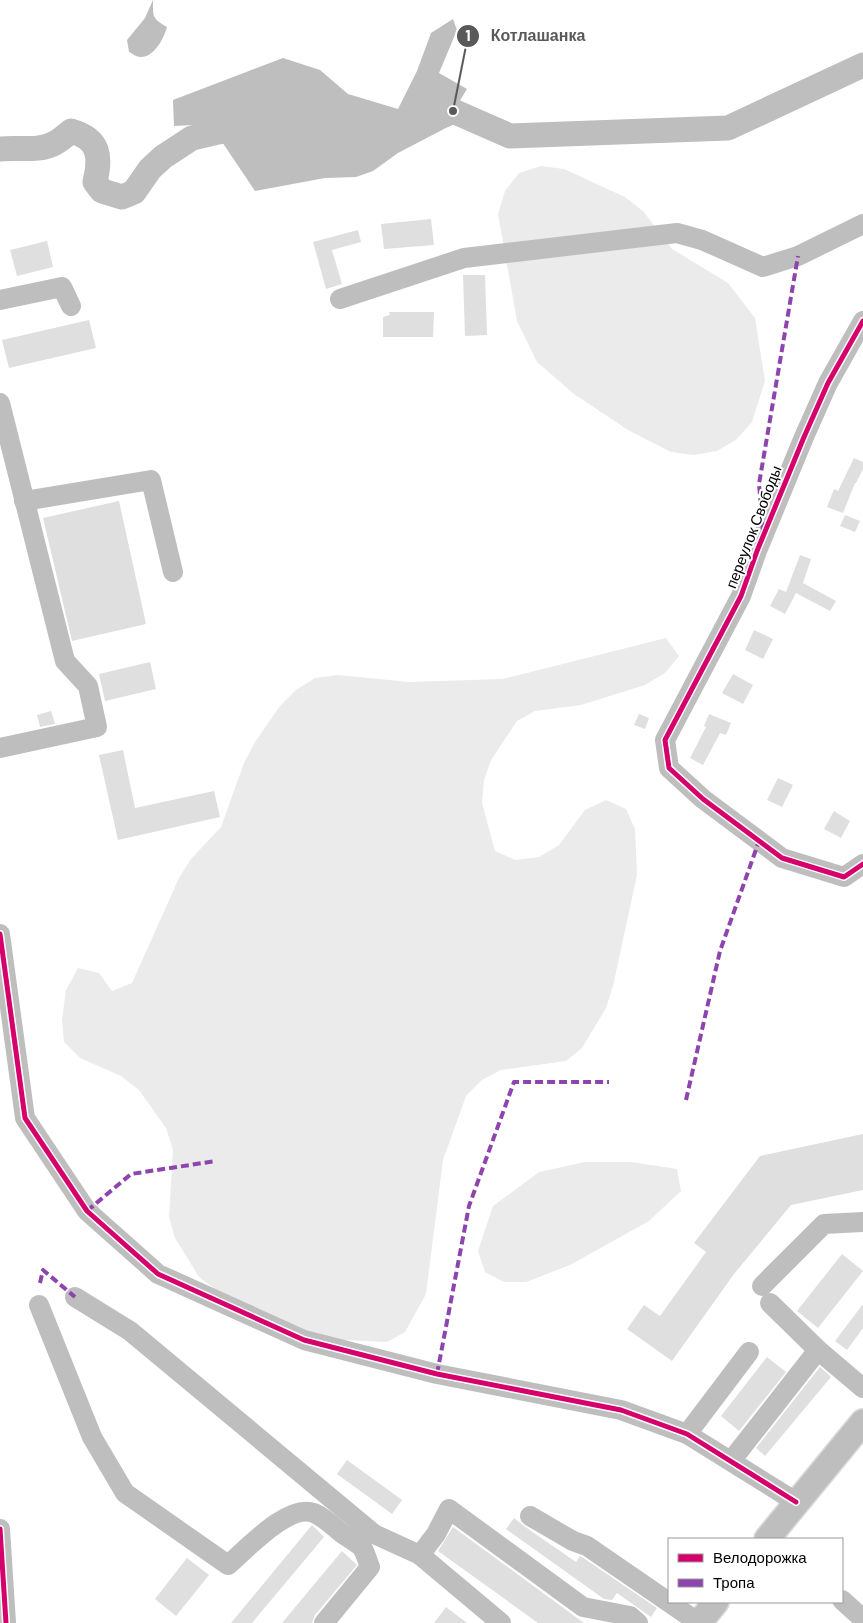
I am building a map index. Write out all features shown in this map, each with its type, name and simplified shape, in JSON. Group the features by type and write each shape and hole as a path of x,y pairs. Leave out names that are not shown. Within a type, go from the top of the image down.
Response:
{"main road":[{"path":"770,1538 796,1502 863,1422"},
{"path":"699,1623 715,1603"}],"street":[{"path":"340,299 464,258 677,233 702,240 763,267 798,256 863,224"},
{"path":"0,300 62,287 71,306"},
{"name":"переулок Свободы","path":"863,322 828,383 757,551 741,596 665,740 669,768 703,799 782,858 844,877 863,864"},
{"path":"0,403 65,661 88,686 98,727 0,748"},
{"path":"24,501 151,480 173,572"},
{"path":"0,934 25,1118 86,1211 158,1274 304,1340 437,1374 621,1410 687,1434 796,1502"},
{"path":"863,1222 824,1224 766,1295 818,1350 863,1388"},
{"path":"75,1297 130,1331 368,1541 370,1567 324,1623"},
{"path":"39,1306 92,1437 125,1493 228,1565 278,1522 301,1512 312,1512 325,1519 349,1539 368,1541 420,1555 501,1623"},
{"path":"731,1461 818,1350"},
{"path":"687,1434 749,1352"},
{"path":"420,1555 436,1534 449,1509 583,1607 630,1616 638,1623"},
{"path":"530,1516 573,1541 587,1546 668,1602"},
{"path":"0,1529 6,1623"},
{"path":"843,1601 863,1619"},
{"path":"670,1603 699,1623"}],"shaded area":[{"path":"153,0 154,16 167,27 161,42 154,51 139,57 129,52 127,40 145,18"},
{"path":"453,19 457,30 439,73 467,89 442,130 398,153 373,171 356,177 325,178 255,191 210,124 174,126 173,100 283,58 320,70 348,94 398,109 417,71 431,33"},
{"path":"541,166 564,169 625,197 643,211 672,249 728,283 755,318 765,381 752,422 736,440 717,451 694,455 671,452 628,430 574,394 537,362 517,321 498,214 505,191 519,173"},
{"path":"666,638 679,656 665,673 645,685 581,705 535,711 517,721 491,760 484,780 482,803 495,851 515,860 539,857 559,845 585,810 606,800 626,809 635,829 637,875 613,986 606,1008 582,1048 566,1061 501,1070 482,1080 466,1096 443,1160 426,1294 405,1332 387,1342 321,1339 237,1306 199,1277 175,1238 169,1217 173,1150 166,1128 139,1090 121,1076 80,1058 64,1042 62,1020 66,990 78,968 99,973 112,991 132,983 179,878 191,859 221,827 244,763 255,742 280,706 296,690 315,678 338,675 409,682 503,679"},
{"path":"585,1162 631,1162 677,1169 681,1191 649,1221 570,1265 526,1282 504,1282 485,1272 478,1251 493,1206 539,1172"}],"building":[{"path":"431,219 434,245 384,249 381,224"},
{"path":"358,230 361,242 332,250 342,284 326,289 313,242"},
{"path":"47,241 53,267 17,276 10,250"},
{"path":"463,275 485,275 487,335 465,336"},
{"path":"389,312 434,312 433,337 383,337 383,317 390,315"},
{"path":"89,320 96,348 9,368 2,340"},
{"path":"854,458 863,462 863,469 843,513 827,507 834,489 838,491"},
{"path":"119,501 146,624 72,641 43,518"},
{"path":"845,515 860,521 855,532 840,526"},
{"path":"800,555 811,559 803,583 836,601 830,611 796,593 785,614 770,606 779,589 786,592"},
{"path":"754,630 773,639 763,659 745,650"},
{"path":"150,662 156,689 105,701 99,674"},
{"path":"733,674 753,685 743,704 722,693"},
{"path":"51,711 55,724 40,727 37,715"},
{"path":"639,714 649,718 645,729 634,725"},
{"path":"709,714 731,723 726,735 720,733 703,765 690,758 706,727 704,726"},
{"path":"123,750 135,808 214,791 220,817 118,840 99,755"},
{"path":"778,778 793,785 782,807 767,800"},
{"path":"834,811 850,821 841,838 824,829"},
{"path":"863,1134 863,1190 791,1205 734,1274 672,1361 627,1329 644,1305 660,1316 706,1252 694,1243 760,1156"},
{"path":"842,1254 863,1271 818,1328 797,1311"},
{"path":"863,1304 863,1328 847,1350 835,1341"},
{"path":"767,1357 786,1372 739,1431 721,1416"},
{"path":"820,1367 831,1377 765,1456 756,1448"},
{"path":"347,1460 402,1500 392,1514 337,1474"},
{"path":"514,1518 576,1562 580,1556 582,1557 657,1608 651,1617 617,1593 612,1600 604,1599 506,1529"},
{"path":"312,1525 324,1537 252,1623 231,1623"},
{"path":"453,1527 584,1623 538,1623 438,1551"},
{"path":"342,1551 357,1565 315,1615 312,1623 282,1623"},
{"path":"187,1558 209,1575 176,1616 155,1599"},
{"path":"446,1607 467,1623 434,1623"}],"waterway":[{"path":"422,125 453,111 510,136 728,128 863,65"},
{"path":"0,149 28,149 49,146 71,131 81,134 93,144 96,150 98,165 95,182 102,191 122,197 134,192 150,169 163,157 192,138 231,129 248,135"}],"marked path":[{"path":"763,530 759,484 798,256"},
{"path":"686,1100 720,951 759,841"},
{"path":"437,1374 469,1206 514,1082 609,1082"},
{"path":"87,1211 131,1174 216,1161"},
{"path":"40,1283 43,1270 75,1297"}],"cycle path":[{"path":"863,321 828,383 804,437 757,551 741,596 665,740 669,768 703,799 782,858 844,877 863,864"},
{"path":"0,934 25,1118 87,1211 158,1274 304,1340 437,1374 621,1410 687,1434 796,1502"},
{"path":"0,1529 6,1623"}],"place":[{"name":"Котлашанка","path":"453,111"}]}
